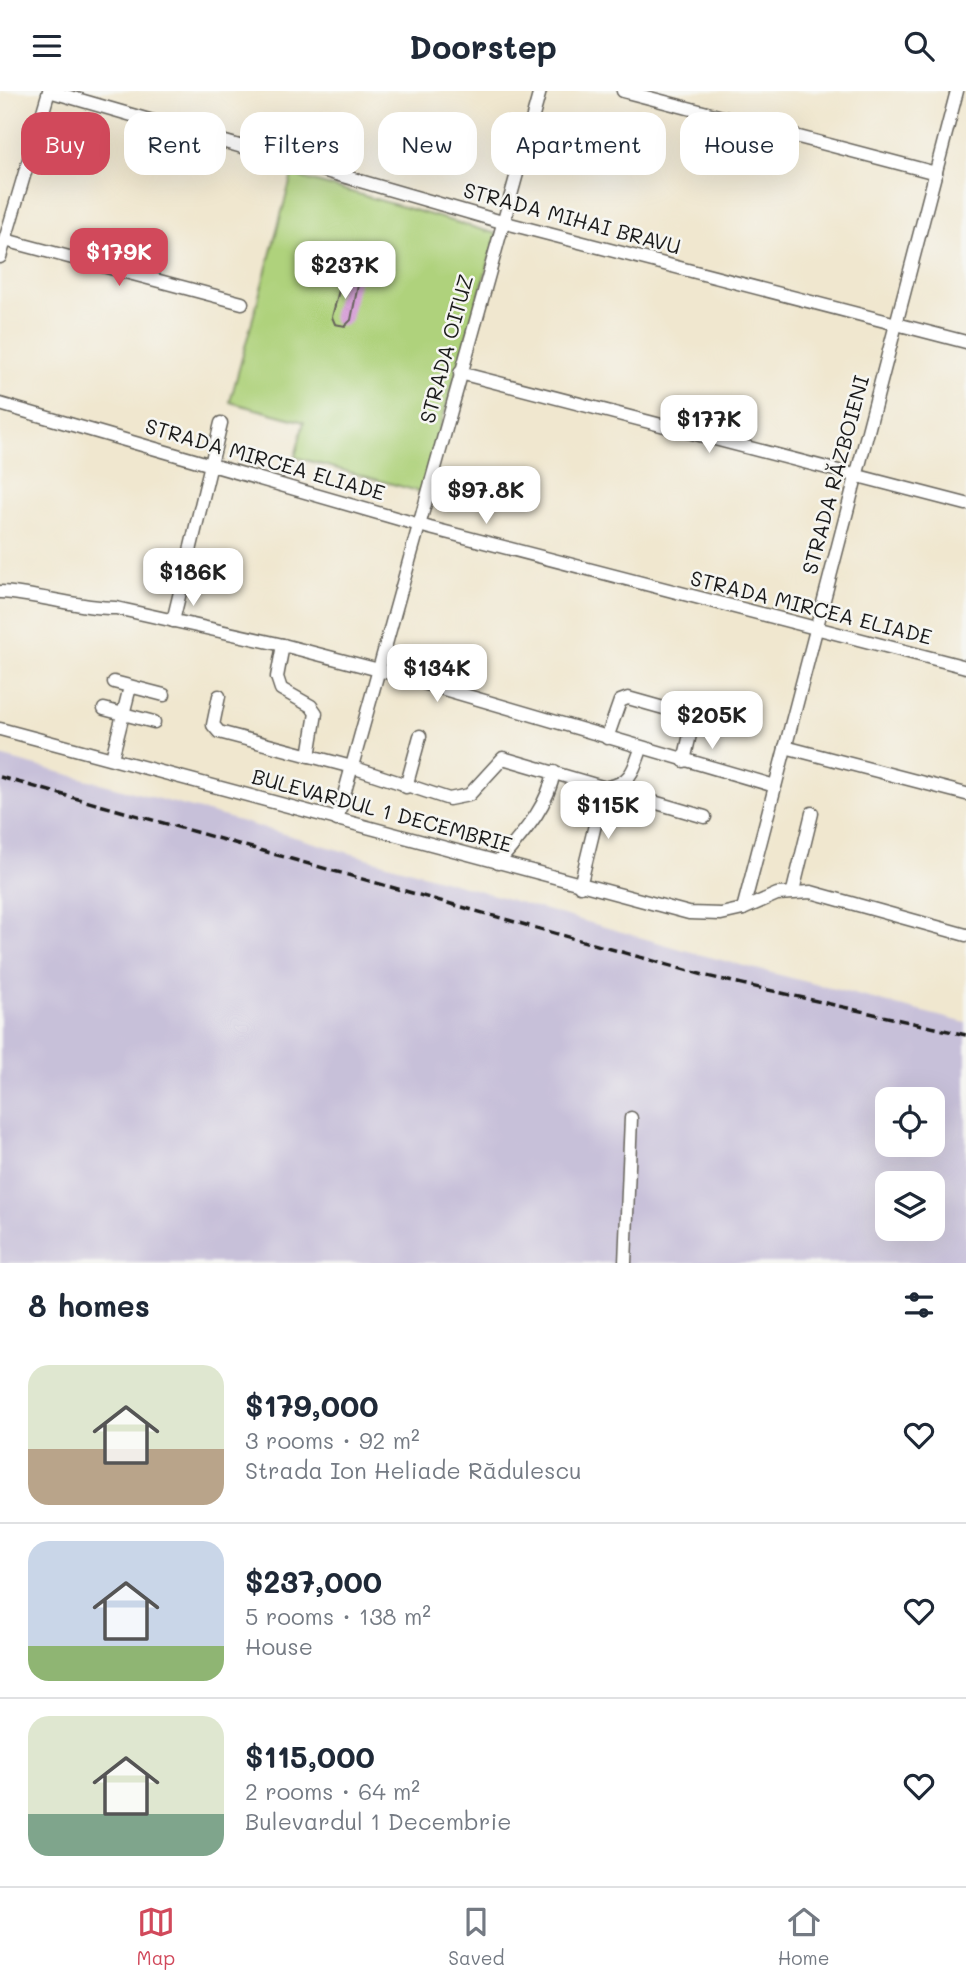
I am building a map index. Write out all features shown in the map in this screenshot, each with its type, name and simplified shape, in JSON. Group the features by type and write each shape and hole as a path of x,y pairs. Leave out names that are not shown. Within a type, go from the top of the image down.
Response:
{"street":[{"name":"STRADA MIHAI BRAVU","path":"49,91 502,222 966,342"},
{"path":"0,257 49,91"},
{"name":"STRADA OITUZ","path":"337,820 540,91"},
{"path":"623,91 936,173"},
{"name":"STRADA RĂZBOIENI","path":"743,909 957,91"},
{"path":"5,240 242,303"},
{"path":"460,373 966,504"},
{"name":"STRADA MIRCEA ELIADE","path":"0,404 419,525 815,630 966,667"},
{"path":"173,621 221,423"},
{"path":"0,592 32,594 89,608 116,608 283,645 379,670 775,786"},
{"path":"283,645 277,677 281,689 311,706 316,712 309,756"},
{"path":"114,682 164,695"},
{"path":"111,758 131,687"},
{"path":"219,696 213,725 219,732 352,767 449,799 468,795 503,758 705,817"},
{"path":"607,738 620,701 628,698 685,714 692,721 684,761"},
{"path":"104,709 154,722"},
{"name":"BULEVARDUL 1 DECEMBRIE","path":"0,729 689,913 721,914 793,891 811,892 966,935"},
{"path":"406,787 421,736"},
{"path":"785,747 966,794"},
{"path":"604,788 623,785 630,778 642,749"},
{"path":"498,863 535,820 551,791 554,772"},
{"path":"580,885 604,788"},
{"path":"793,891 812,813"},
{"path":"625,1263 631,1118"}],"shaded area":[{"path":"0,756 222,816 698,954 966,1023 966,1263 0,1263"}],"green space":[{"path":"292,175 497,234 421,492 295,457 304,422 230,402"}],"building":[{"path":"343,275 359,280 351,320 345,326 335,324 332,317"}],"railway":[{"path":"0,777 707,976 966,1035"}]}
